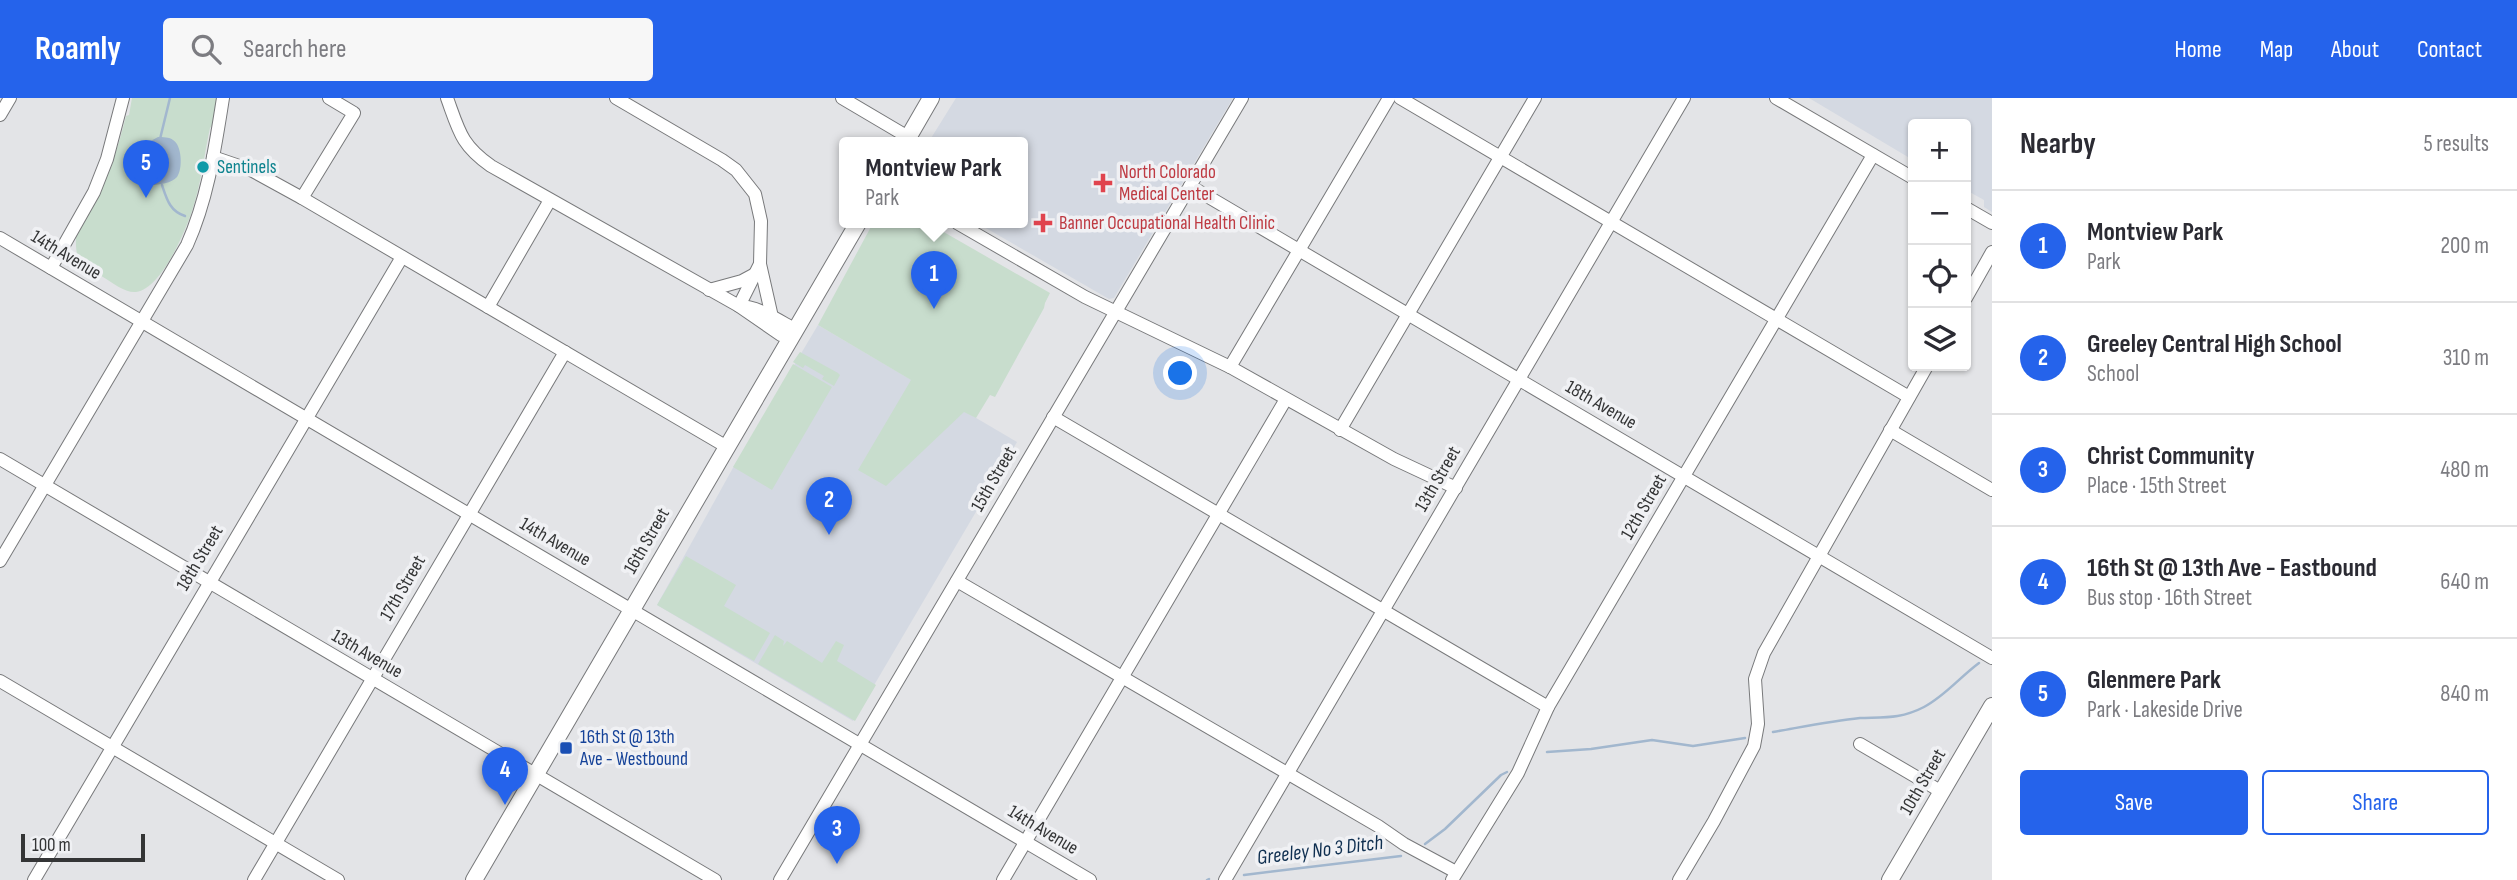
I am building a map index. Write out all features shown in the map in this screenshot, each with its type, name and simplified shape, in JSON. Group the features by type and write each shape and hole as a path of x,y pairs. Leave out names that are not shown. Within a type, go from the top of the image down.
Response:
{"main road":[{"path":"908,137 931,98"},
{"name":"16th Street","path":"474,880 855,228"},
{"name":"10th Street","path":"1890,880 1992,706"}],"street":[{"path":"0,115 10,98"},
{"path":"51,268 94,192 107,159 123,98"},
{"path":"0,562 194,229 214,157 223,98"},
{"path":"302,198 354,113 329,98"},
{"path":"447,98 458,129 473,153 550,201 739,306 781,335 792,336 789,326 747,306 739,306"},
{"path":"616,98 723,160 742,177 755,194 761,221 758,269 772,317"},
{"path":"842,98 901,137"},
{"name":"15th Street","path":"780,880 1242,98"},
{"path":"1230,367 1389,98"},
{"path":"1400,98 1909,397"},
{"path":"1340,430 1535,98"},
{"name":"13th Street","path":"1225,880 1684,98"},
{"path":"1776,98 1908,175"},
{"name":"12th Street","path":"1454,876 1518,773 1548,708 1873,155"},
{"path":"214,157 251,170 302,198 727,447"},
{"name":"18th Avenue","path":"1190,186 1992,658"},
{"path":"488,307 550,201"},
{"path":"1971,211 1992,223"},
{"path":"966,228 1115,312 1230,367 1340,430 1455,488"},
{"name":"14th Avenue","path":"0,238 1090,880"},
{"path":"1971,289 1992,252"},
{"name":"18th Street","path":"34,880 402,257"},
{"path":"709,290 726,286 758,269"},
{"path":"739,306 758,269"},
{"name":"17th Street","path":"254,880 565,352"},
{"path":"1679,880 1749,757 1756,737 1755,682 1764,653 1924,371"},
{"path":"1003,880 1286,399"},
{"path":"1053,416 1548,708"},
{"path":"1890,430 1992,490"},
{"name":"13th Avenue","path":"0,459 715,880"},
{"path":"957,581 1454,876"},
{"path":"0,681 338,880"},
{"path":"1860,744 1941,792"}],"shaded area":[{"name":"North Colorado Medical Center","path":"956,98 1233,98 1114,298 1109,299 986,228 1028,228 1028,137 932,137"},
{"path":"1809,98 1992,98 1992,212 1984,207 1984,200 1971,193 1971,119 1908,119 1908,157"},
{"path":"818,325 1017,442 853,721 657,605 734,466"}],"green space":[{"path":"132,98 217,98 198,191 184,232 163,271 145,289 136,292 119,287 85,266 79,258 76,246 76,234 96,199 111,164 126,116 129,115"},
{"path":"870,228 937,228 1050,293 995,397 990,395 976,418 964,412 886,486 858,470 911,380 818,325"},
{"path":"800,352 840,375 834,386 822,379 824,376 805,365 803,368 793,362"},
{"path":"793,364 832,387 772,490 733,467"},
{"path":"686,556 736,585 724,606 770,633 754,661 657,605"},
{"path":"775,635 784,641 783,646 787,641 822,663 836,641 844,645 837,661 876,685 855,721 758,664"}],"water":[{"path":"158,137 170,138 176,143 181,157 180,169 172,181 151,185 144,172 144,149 145,144"}],"waterway":[{"path":"160,139 170,98"},
{"path":"162,185 172,208 185,216"},
{"name":"Greeley No 3 Ditch","path":"1773,732 1849,719 1908,714 1939,697 1979,663"},
{"name":"Greeley No 3 Ditch","path":"1547,752 1652,740 1693,746 1745,738"},
{"name":"Greeley No 3 Ditch","path":"1425,844 1507,772"},
{"name":"Greeley No 3 Ditch","path":"1244,875 1401,856"}],"place":[{"name":"Sentinels","path":"203,167"},
{"name":"North Colorado Medical Center","path":"1103,183"},
{"name":"Glenmere Park","path":"146,198"},
{"name":"Banner Occupational Health Clinic","path":"1043,223"},
{"name":"Montview Park","path":"934,309"},
{"name":"Greeley Central High School","path":"829,535"},
{"name":"16th St @ 13th Ave - Westbound","path":"566,748"},
{"name":"16th St @ 13th Ave - Eastbound","path":"505,805"},
{"name":"Christ Community","path":"837,864"}]}
